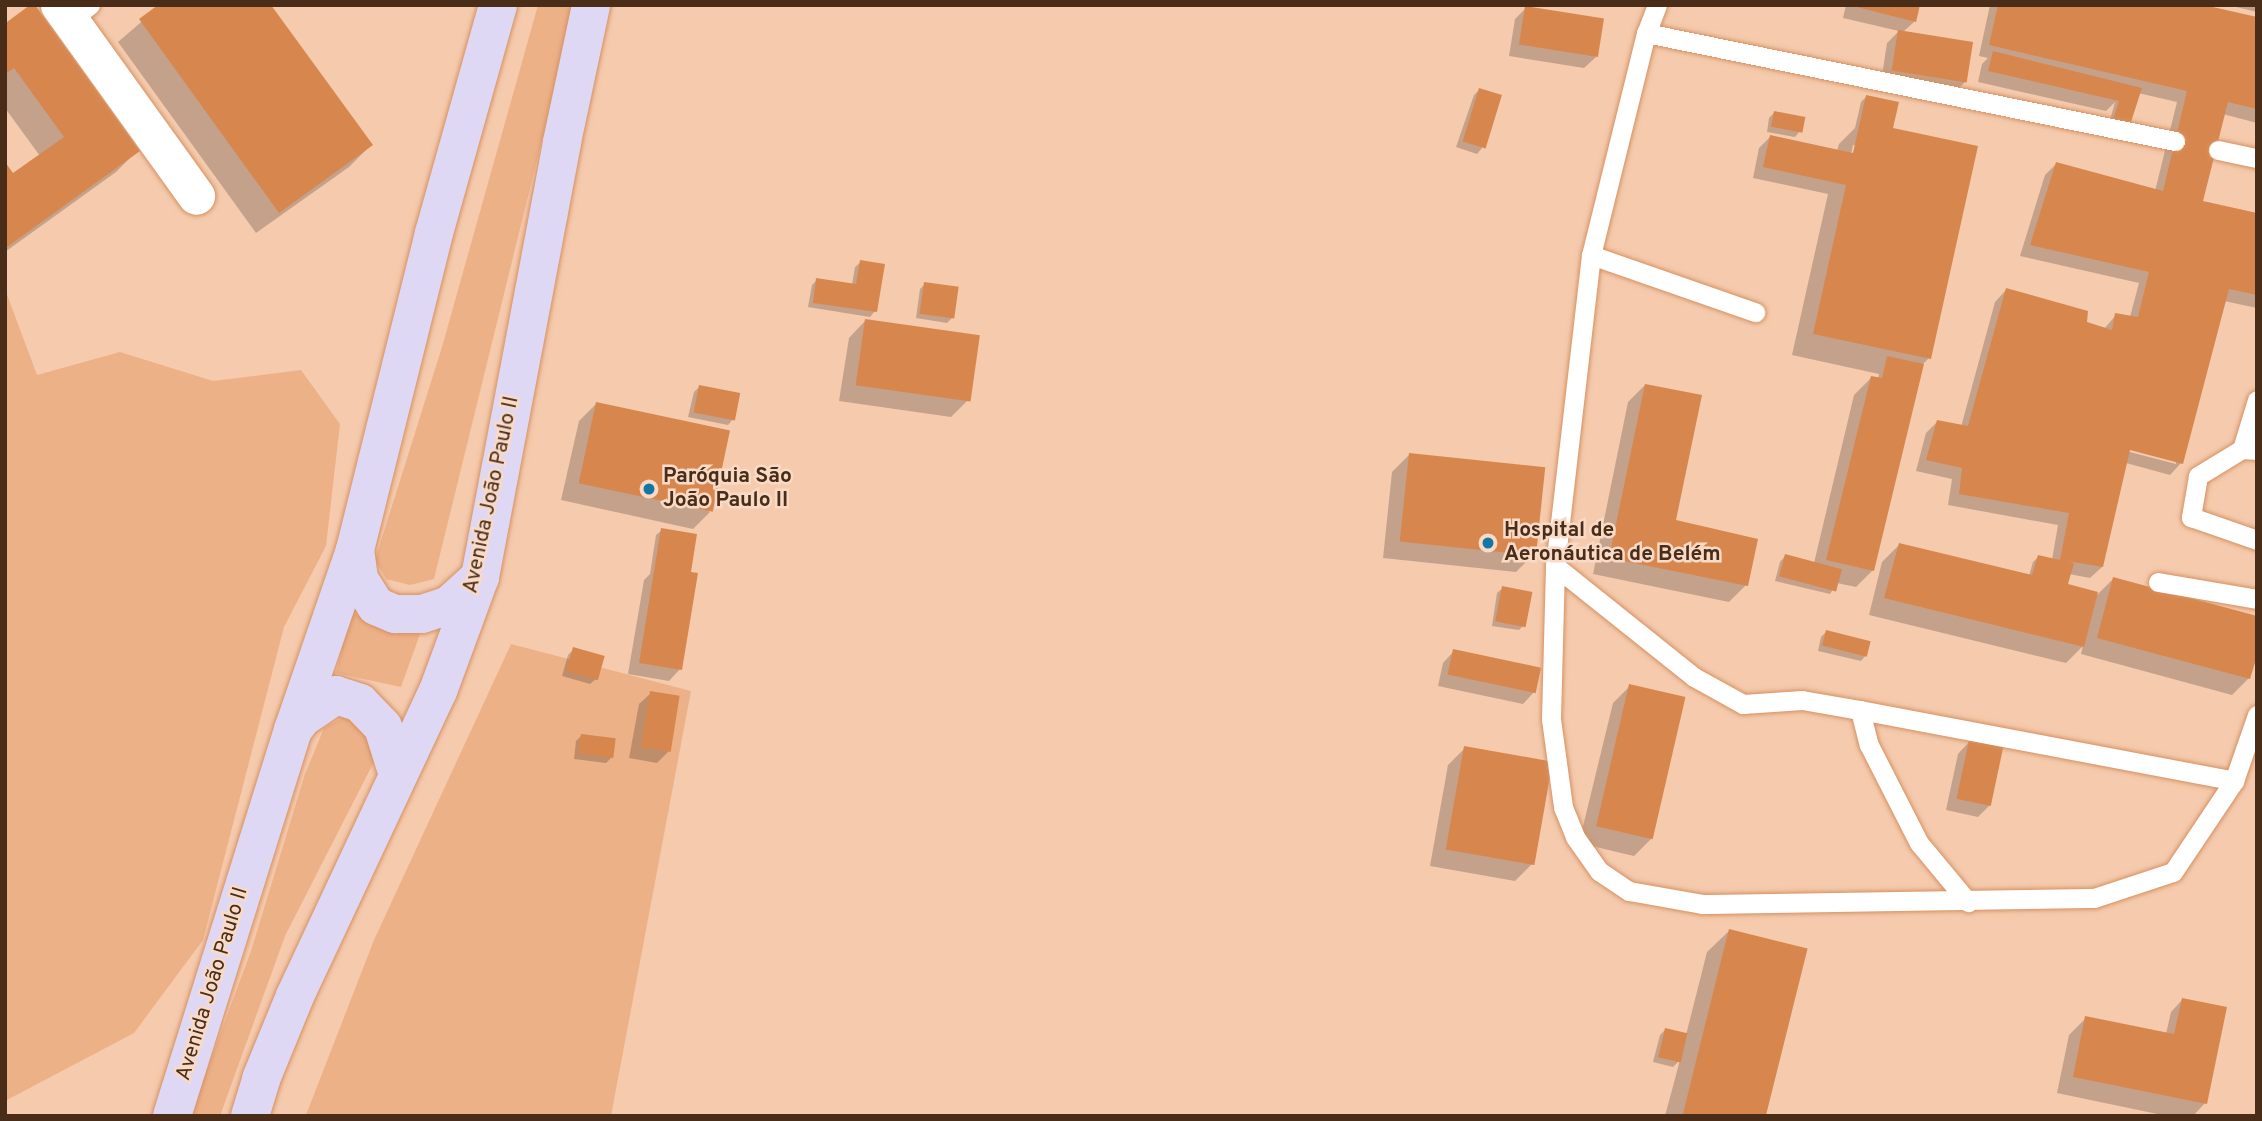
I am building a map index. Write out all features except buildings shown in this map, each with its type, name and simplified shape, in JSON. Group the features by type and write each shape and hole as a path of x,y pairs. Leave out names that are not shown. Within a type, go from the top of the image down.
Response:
{"main road":[{"name":"Avenida João Paulo II","path":"172,1116 293,730 355,550 435,233 498,5"},
{"name":"Avenida João Paulo II","path":"250,1116 261,1079 295,996 438,691 480,577 556,169 591,5"},
{"path":"355,550 359,579 376,606 395,614 422,614 449,605 480,577"},
{"path":"293,730 308,713 336,695 360,703 383,727 398,775"}],"street":[{"path":"73,10 196,196"}],"lane":[{"path":"1657,5 1646,33 1591,256 1555,566 1550,719 1563,807 1576,837 1599,871 1629,891 1702,904 2094,898 2173,872 2234,781 2257,716"},
{"path":"1646,33 2175,141"},
{"path":"2218,149 2257,158"},
{"path":"1591,256 1755,312"},
{"path":"2257,400 2249,450 2198,476 2191,517 2257,540"},
{"path":"1555,566 1694,677 1742,704 1802,699 2234,781"},
{"path":"2158,582 2257,599"},
{"path":"1860,710 1869,745 1919,843 1968,902"}],"shaded area":[{"path":"538,5 575,5 434,579 410,585 386,579 375,560 442,347"},
{"path":"5,289 37,375 120,352 213,381 301,370 340,424 326,546 284,627 203,940 134,1033 5,1101"},
{"path":"351,613 420,634 401,687 336,673"},
{"path":"511,644 691,691 611,1116 306,1115 374,940"},
{"path":"349,714 380,750 285,936 220,1116 190,1116 251,951 305,774 324,728"}],"place":[{"name":"Paróquia São João Paulo II","path":"649,489"},
{"name":"Hospital de Aeronáutica de Belém","path":"1488,543"}]}
